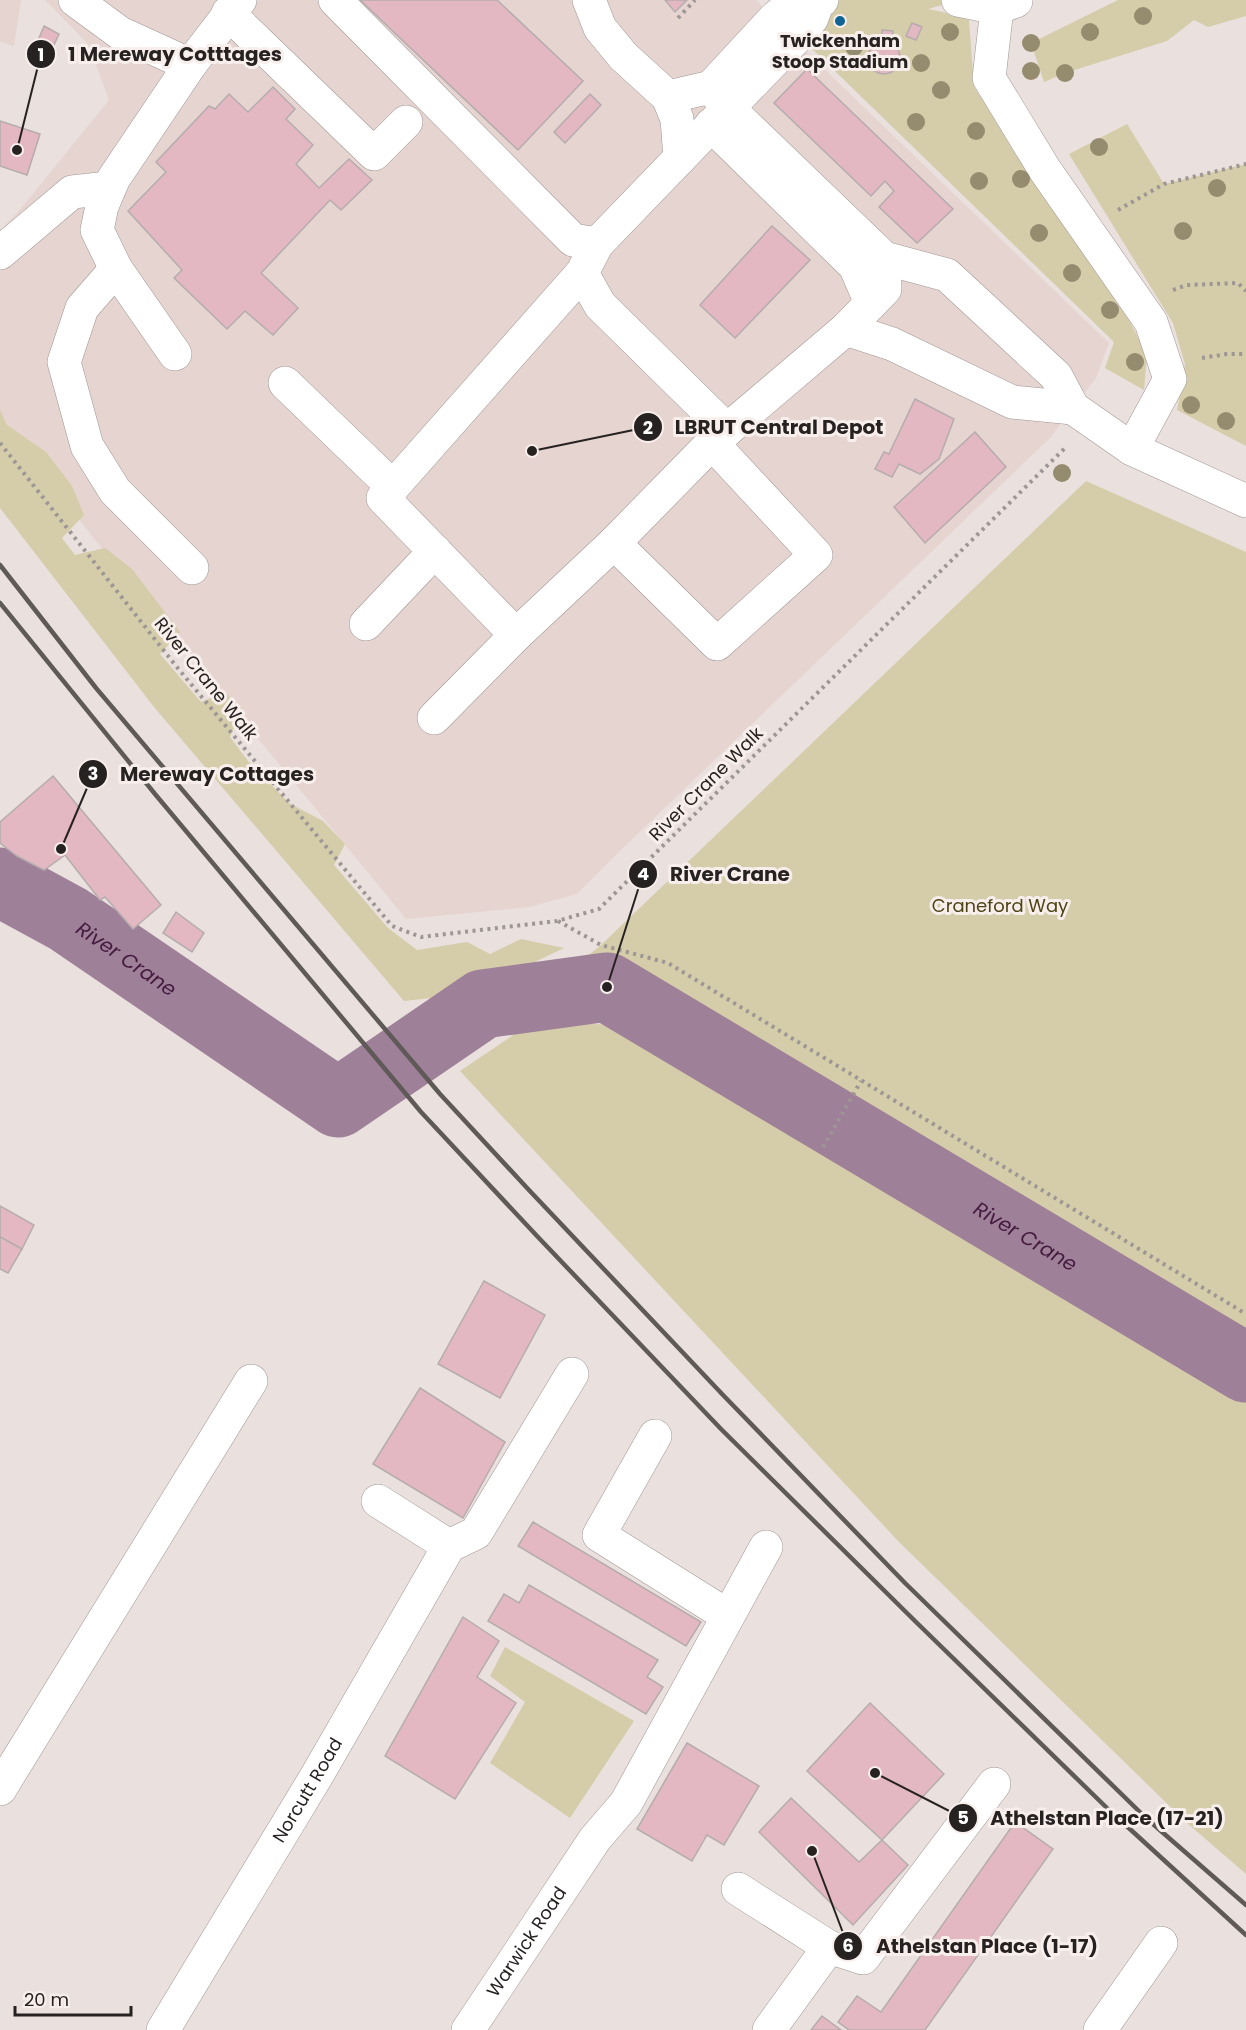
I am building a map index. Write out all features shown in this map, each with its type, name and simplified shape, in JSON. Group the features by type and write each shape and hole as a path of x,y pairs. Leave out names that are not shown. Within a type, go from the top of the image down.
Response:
{"street":[{"path":"75,0 120,33 190,65"},
{"path":"335,0 573,240 597,244"},
{"path":"589,0 600,28 623,56 668,97 677,119 680,158"},
{"path":"958,0 1008,4 989,78 1045,170 1151,322 1170,379 1132,449"},
{"path":"516,636 383,498 582,273 597,244 680,158 717,107 812,18 820,1"},
{"path":"175,354 116,269 97,230 109,188 126,159 190,65 234,7 374,154 406,122"},
{"path":"668,97 717,107 880,283"},
{"path":"717,107 855,266 880,283 947,276 1056,376 1082,415 1132,449 1246,501"},
{"path":"0,253 72,192 109,188"},
{"path":"116,269 82,308 64,362 87,446 115,490 192,568"},
{"path":"582,273 600,305 719,437 816,555 717,644 614,543"},
{"path":"434,718 719,437 846,329 880,283"},
{"path":"846,329 892,344 1012,402 1082,415"},
{"path":"285,383 393,487"},
{"path":"366,624 435,551"},
{"path":"378,1501 449,1546 476,1533 572,1374"},
{"path":"0,1790 251,1381"},
{"path":"655,1436 599,1535 728,1616"},
{"name":"Norcutt Road","path":"163,2030 316,1777 449,1546"},
{"name":"Warwick Road","path":"468,2030 586,1852 626,1803 766,1547"},
{"path":"738,1889 829,1947 863,1958 994,1784"},
{"path":"1100,2030 1161,1943"},
{"path":"769,2030 829,1947"}],"path":[{"path":"678,18 694,0"},
{"path":"1113,212 1164,184 1246,164"},
{"path":"1164,293 1187,285 1238,283 1246,291"},
{"path":"1194,361 1227,354 1246,354"},
{"name":"River Crane Walk","path":"0,443 176,666 392,926 421,937 557,921 599,909 1082,415"},
{"path":"557,921 601,945 668,963 1246,1314"},
{"path":"823,1147 861,1081"}],"shaded area":[{"path":"0,0 21,0 14,46 0,42"},
{"path":"45,0 756,0 794,40 1109,343 1096,378 1051,437 577,894 530,907 406,919 91,535 0,415 0,230 18,212 109,100 88,44"}],"green space":[{"path":"771,0 959,0 928,9 969,20 974,87 1129,320 1147,355 1144,390 1105,368 1114,342 806,43"},
{"path":"1118,0 1246,0 1246,16 1208,27 1194,20 1167,41 1065,73 1044,82 1031,43"},
{"path":"1127,124 1164,184 1246,164 1246,446 1177,410 1185,364 1173,323 1069,154"},
{"path":"0,410 7,425 46,452 72,486 84,515 62,538 75,555 105,548 132,569 180,632 160,654 201,702 225,692 242,709 230,737 248,761 289,803 323,821 345,844 334,865 388,928 417,950 467,942 490,954 521,939 564,948 468,994 404,1001 154,707 0,508"},
{"name":"Craneford Way","path":"1086,481 1246,552 1246,1336 636,979 575,966 601,945"},
{"path":"534,1021 614,1025 1246,1394 1246,1874 1187,1823 899,1542 460,1071"},
{"path":"505,1647 634,1721 570,1818 490,1763 525,1702 490,1676"}],"building":[{"path":"360,0 497,0 583,81 518,150"},
{"path":"665,0 687,0 675,12"},
{"path":"912,23 922,27 916,40 906,36"},
{"path":"44,26 59,34 48,58 34,50"},
{"path":"882,30 893,31 892,40 881,40"},
{"path":"884,42 895,47 900,58 895,69 884,74 873,69 868,58 873,47"},
{"path":"807,69 953,209 917,243 879,207 894,191 885,181 871,196 774,103"},
{"path":"273,87 295,109 286,119 313,145 296,164 319,188 349,159 372,180 341,210 330,200 261,273 298,308 273,335 245,311 227,329 174,278 182,270 128,211 166,172 156,162 209,106 215,109 229,94 248,112"},
{"path":"590,94 601,105 565,143 554,132"},
{"path":"0,121 40,134 27,175 0,166"},
{"path":"772,226 810,260 735,338 700,305"},
{"path":"915,399 954,419 939,459 920,474 899,464 892,477 875,469 884,452 889,454"},
{"path":"975,432 1006,467 925,543 894,507"},
{"path":"53,776 161,905 133,929 105,897 100,900 65,855 44,870 17,856 0,843 0,822"},
{"path":"176,912 204,933 192,952 163,933"},
{"path":"0,1206 34,1225 22,1249 0,1237"},
{"path":"0,1237 22,1249 8,1273 0,1269"},
{"path":"484,1281 545,1315 500,1398 438,1364"},
{"path":"420,1388 505,1442 463,1518 373,1464"},
{"path":"533,1522 701,1622 686,1646 518,1546"},
{"path":"529,1585 658,1660 647,1677 663,1687 646,1714 488,1621 504,1594 519,1603"},
{"path":"463,1617 499,1641 477,1677 516,1703 455,1799 385,1756"},
{"path":"870,1703 944,1774 882,1840 807,1771"},
{"path":"687,1743 759,1786 724,1845 707,1835 692,1861 637,1829"},
{"path":"791,1798 859,1862 882,1840 908,1865 853,1925 759,1832"},
{"path":"1015,1822 1053,1849 925,2030 849,2030 838,2022 857,1996 881,2012"},
{"path":"822,2016 841,2030 811,2030"}],"waterway":[{"name":"River Crane","path":"0,882 68,919 338,1103 483,1004 607,987 1246,1368"}],"railway":[{"path":"0,565 96,688 440,1094 528,1189 905,1583 1146,1818 1246,1905"},
{"path":"0,603 155,794 421,1112 721,1429 1108,1809 1246,1935"}],"place":[{"name":"Twickenham Stoop Stadium","path":"840,21"},
{"name":"1 Mereway Cotttages","path":"17,150"},
{"name":"LBRUT Central Depot","path":"532,451"},
{"name":"Mereway Cottages","path":"61,849"},
{"name":"River Crane","path":"607,987"},
{"name":"Athelstan Place (17-21)","path":"875,1773"},
{"name":"Athelstan Place (1-17)","path":"812,1851"}]}
